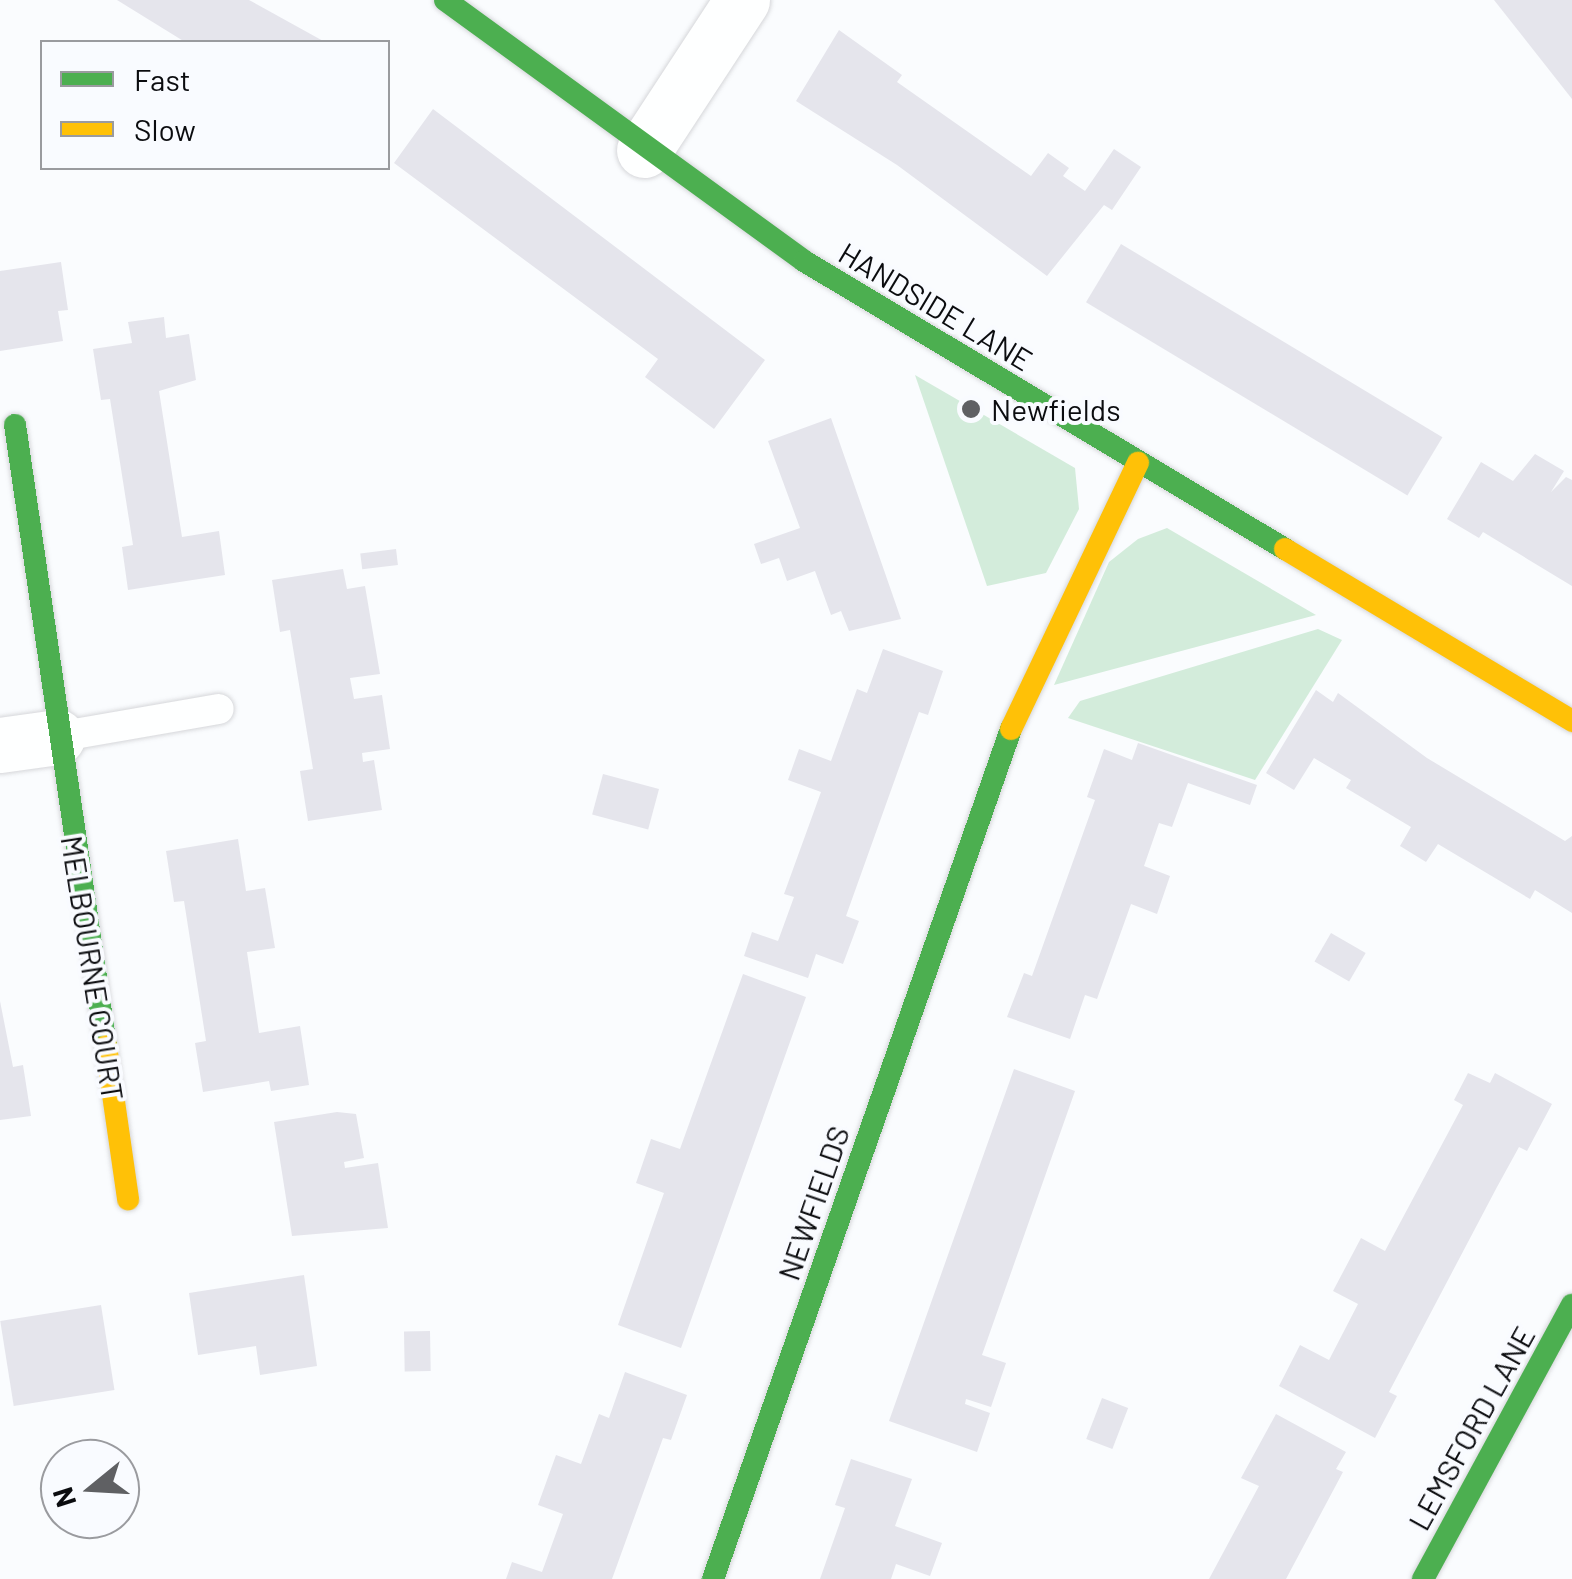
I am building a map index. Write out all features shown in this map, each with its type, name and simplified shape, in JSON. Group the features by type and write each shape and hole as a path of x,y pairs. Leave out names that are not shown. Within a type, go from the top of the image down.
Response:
{"street":[{"name":"HANDSIDE LANE","path":"445,0 644,150 804,261 1572,722"},
{"path":"644,150 742,0"},
{"name":"MELBOURNE COURT","path":"15,425 57,736 128,1200"},
{"name":"NEWFIELDS","path":"713,1579 1025,690 1138,463"},
{"path":"0,744 57,736"},
{"name":"LEMSFORD LANE","path":"1423,1579 1572,1305"}],"lane":[{"path":"57,736 218,709"}],"green space":[{"path":"915,375 1075,468 1079,509 1046,573 987,586"},
{"path":"1167,528 1316,615 1054,685 1109,562 1138,539"},
{"path":"1318,629 1342,640 1255,780 1068,718 1080,701"}],"building":[{"path":"117,0 249,0 321,40 182,40"},
{"path":"1494,0 1572,0 1572,99"},
{"path":"839,30 902,75 897,82 1031,176 1048,153 1069,168 1063,176 1085,191 1114,149 1141,167 1112,210 1104,205 1047,276 897,165 796,101"},
{"path":"433,109 765,360 714,429 645,377 658,359 394,163"},
{"path":"1121,244 1442,437 1407,495 1086,302"},
{"path":"61,262 68,310 58,311 63,341 0,351 0,271"},
{"path":"164,317 166,338 189,334 196,380 159,391 182,537 219,531 225,575 128,590 122,547 133,545 110,399 101,400 93,349 132,343 128,322"},
{"path":"831,418 901,619 849,631 841,611 831,615 815,571 787,581 779,558 761,564 754,544 800,528 768,441"},
{"path":"1535,454 1564,471 1551,492 1566,477 1572,480 1572,586 1483,532 1479,538 1447,519 1481,462 1513,481"},
{"path":"396,549 398,565 362,569 360,553"},
{"path":"343,569 347,589 365,586 380,674 350,678 354,699 382,695 390,749 362,753 363,762 374,760 382,810 308,821 300,771 313,769 290,630 280,632 272,580"},
{"path":"883,649 943,671 928,715 919,712 846,916 859,921 843,964 816,954 808,978 744,956 752,932 778,941 794,897 784,894 821,792 788,780 799,749 831,761 857,689 867,693"},
{"path":"1316,690 1333,702 1338,693 1427,758 1565,841 1572,836 1572,913 1535,890 1530,899 1438,844 1426,862 1400,846 1411,827 1346,788 1351,780 1314,758 1294,790 1266,773"},
{"path":"1138,743 1257,785 1250,805 1188,783 1172,827 1159,823 1144,866 1170,876 1157,914 1131,904 1097,999 1085,995 1070,1039 1007,1017 1024,973 1032,976 1095,800 1087,797 1104,749 1132,760"},
{"path":"603,774 659,789 648,830 592,815"},
{"path":"238,839 246,891 265,888 275,948 247,952 259,1033 300,1026 309,1085 271,1091 269,1081 203,1092 195,1043 206,1041 184,901 174,902 166,851"},
{"path":"1331,933 1366,953 1349,982 1314,962"},
{"path":"743,974 806,997 681,1348 618,1325 664,1193 636,1183 651,1139 680,1149"},
{"path":"0,1001 13,1067 23,1065 31,1116 0,1120"},
{"path":"1014,1069 1075,1091 982,1355 1006,1363 991,1407 966,1399 965,1404 990,1413 977,1452 889,1421"},
{"path":"1468,1073 1490,1083 1495,1073 1552,1104 1527,1151 1519,1147 1497,1187 1389,1392 1397,1396 1375,1438 1279,1386 1300,1345 1329,1360 1358,1304 1333,1291 1361,1238 1385,1251 1463,1105 1454,1100"},
{"path":"337,1112 356,1114 364,1158 344,1162 345,1168 378,1163 388,1228 292,1236 274,1122"},
{"path":"304,1275 317,1366 260,1375 256,1346 198,1355 189,1293"},
{"path":"101,1305 114,1390 14,1406 0,1321"},
{"path":"404,1331 430,1331 431,1371 405,1371"},
{"path":"625,1372 687,1395 671,1440 663,1438 612,1579 506,1579 512,1562 542,1572 563,1514 538,1505 556,1455 581,1464 599,1414 609,1418"},
{"path":"1102,1398 1128,1408 1112,1449 1086,1439"},
{"path":"1276,1414 1346,1452 1336,1469 1343,1472 1286,1579 1209,1579 1259,1486 1241,1478"},
{"path":"851,1459 912,1479 895,1526 942,1543 930,1576 896,1564 891,1579 820,1579 845,1508 835,1505"}],"traffic: fast":[{"path":"445,0 804,261 1285,549"},
{"path":"15,425 106,1046"},
{"path":"713,1579 1011,729"},
{"path":"1423,1579 1572,1305"}],"traffic: slow":[{"path":"1011,729 1138,463"},
{"path":"1285,549 1572,721"},
{"path":"106,1046 128,1199"}],"place":[{"name":"Newfields","path":"971,409"}]}
